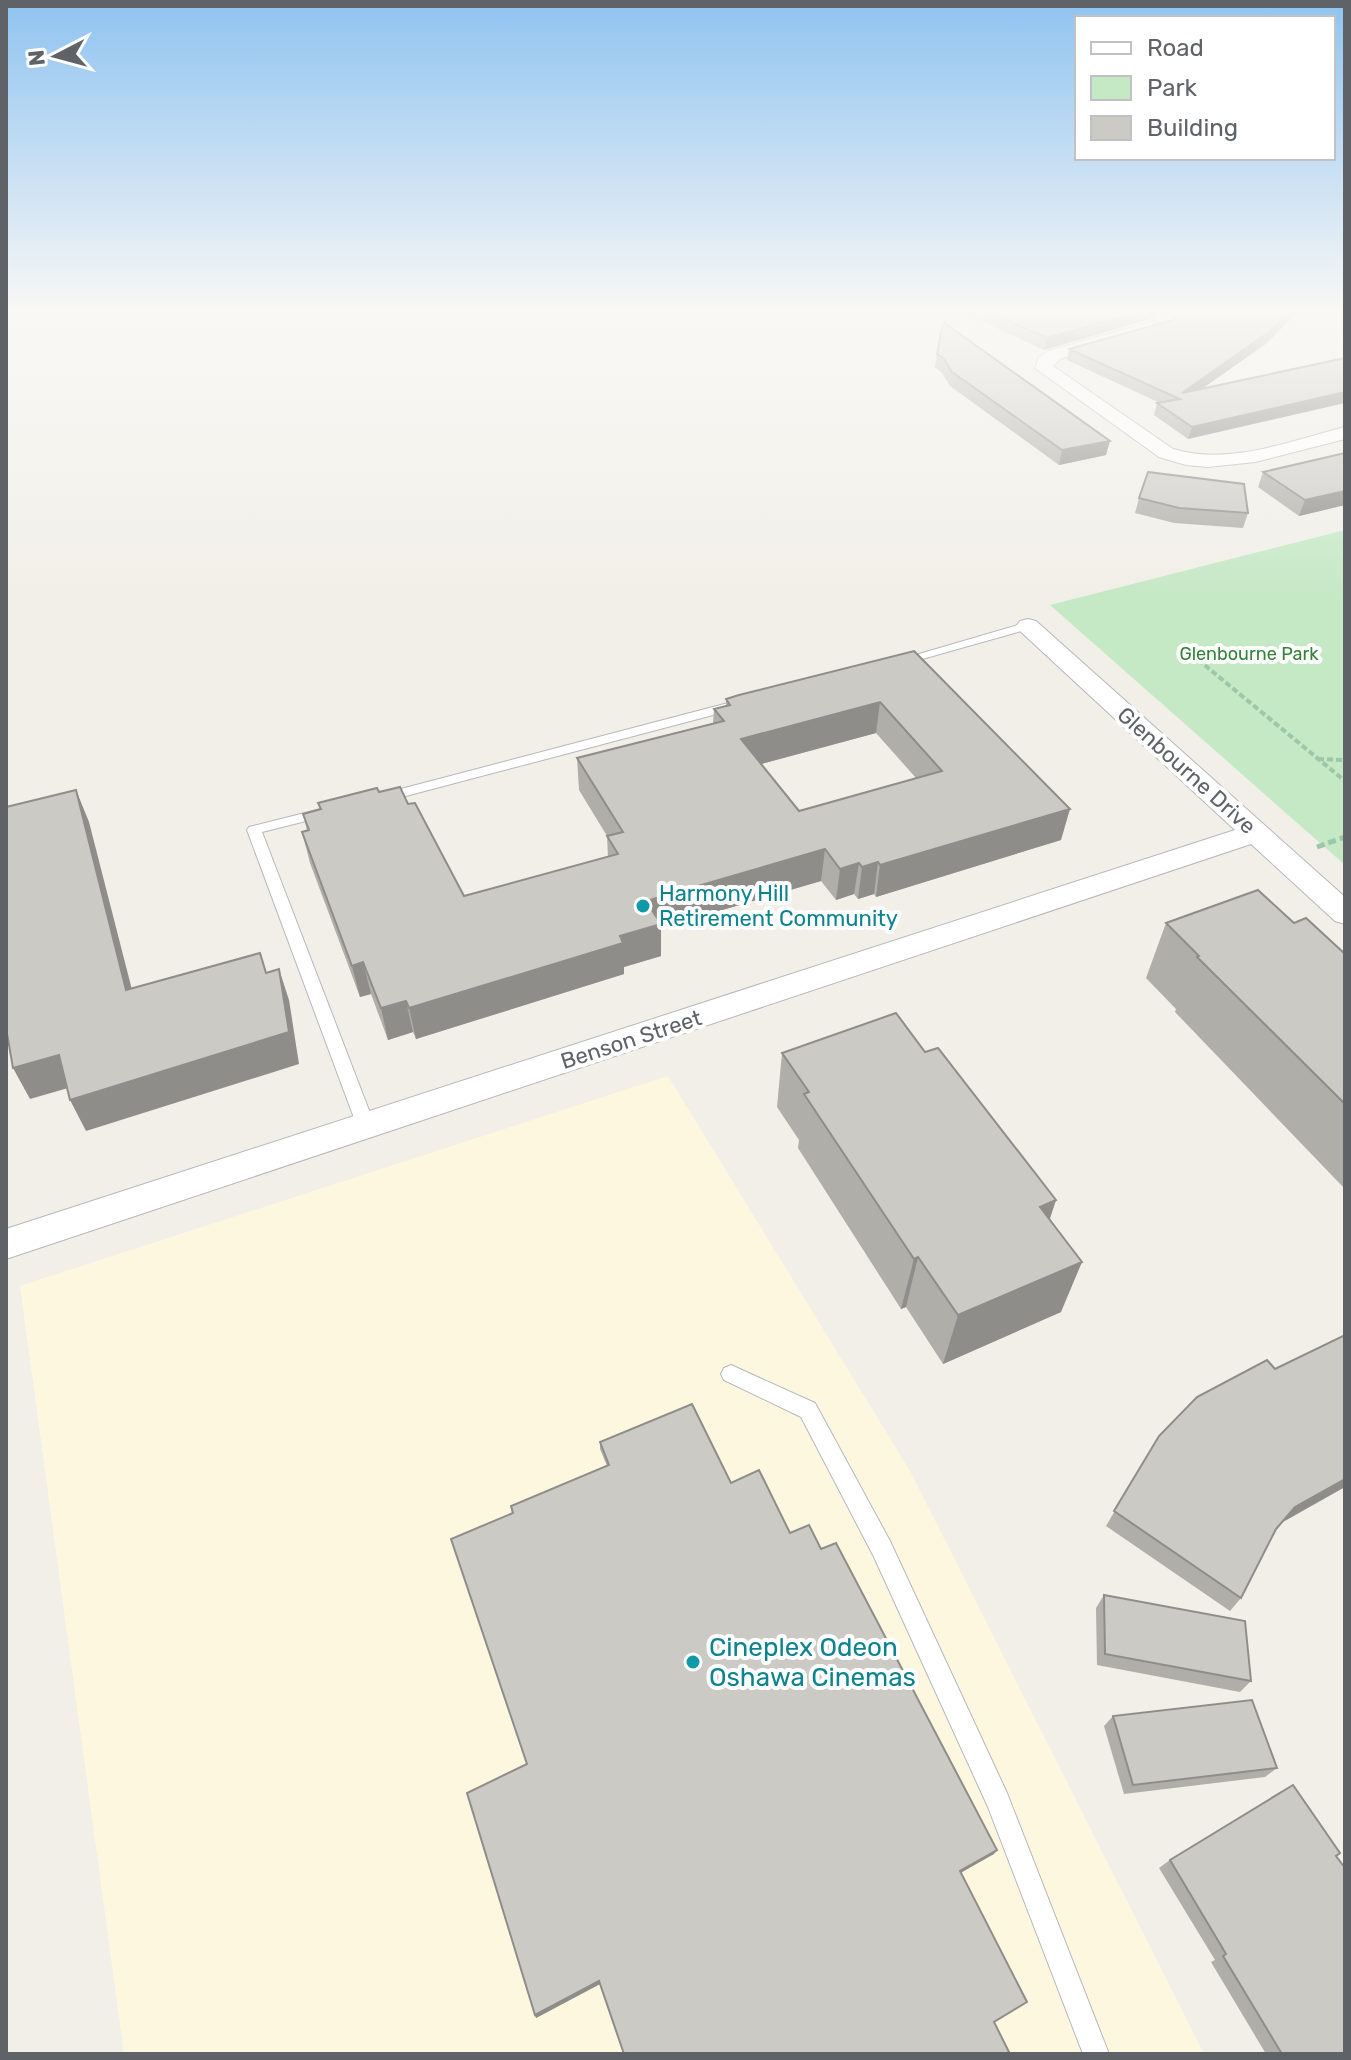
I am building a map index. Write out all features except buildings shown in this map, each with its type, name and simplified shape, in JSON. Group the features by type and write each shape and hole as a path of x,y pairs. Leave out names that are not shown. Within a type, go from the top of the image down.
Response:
{"street":[{"path":"1100,407 1166,453 1185,460 1223,462 1345,433"},
{"name":"Glenbourne Drive","path":"1028,626 1345,914"},
{"name":"Benson Street","path":"6,1244 1255,833"}],"lane":[{"path":"885,665 1028,626"},
{"path":"374,800 750,702"},
{"path":"344,808 254,830 366,1126"},
{"path":"731,1374 808,1410 882,1549 998,1802 1096,2054"}],"path":[{"path":"1184,648 1345,781"},
{"path":"1318,759 1345,760"},
{"path":"1317,847 1345,837"}],"shaded area":[{"path":"668,1076 910,1471 1204,2054 124,2054 20,1286"}],"green space":[{"name":"Glenbourne Park","path":"1345,530 1345,865 1050,605"}],"place":[{"name":"Harmony Hill Retirement Community","path":"643,906"},
{"name":"Cineplex Odeon Oshawa Cinemas","path":"693,1662"}]}
